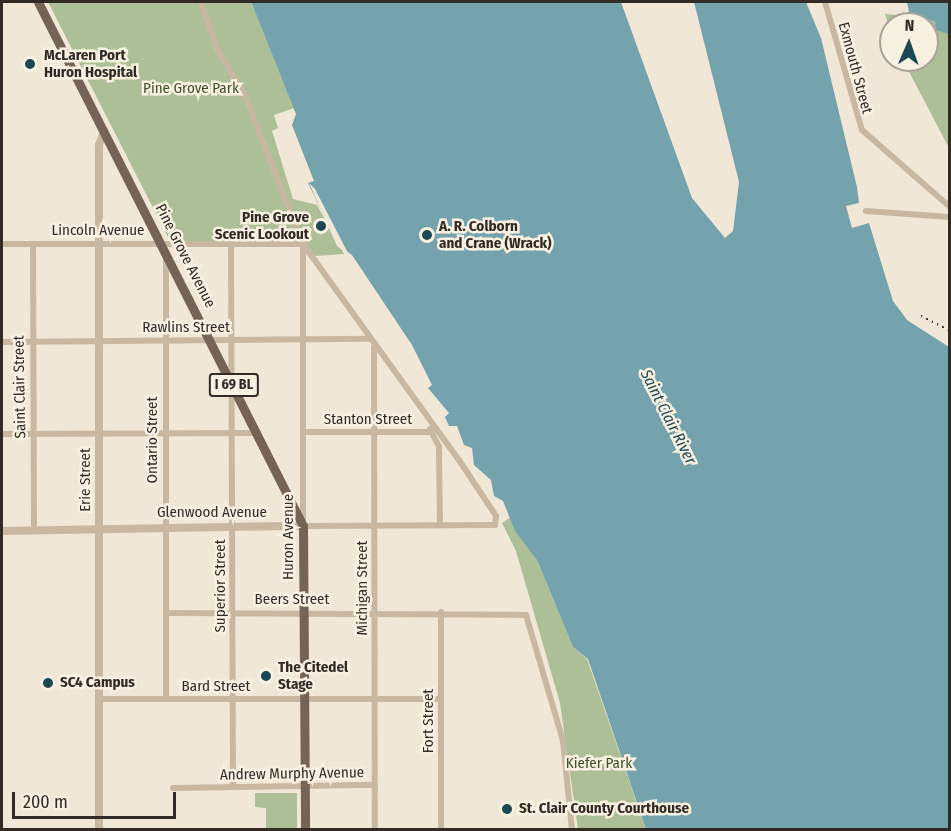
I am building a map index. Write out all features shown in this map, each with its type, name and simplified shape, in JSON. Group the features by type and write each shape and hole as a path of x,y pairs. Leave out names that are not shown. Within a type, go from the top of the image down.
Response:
{"main road":[{"name":"Pine Grove Avenue","path":"38,2 259,433 303,526"},
{"name":"Huron Avenue","path":"303,526 305,830"}],"street":[{"path":"201,2 217,49 239,84 303,244 426,417 439,447 440,525"},
{"name":"Exmouth Street","path":"825,2 862,130 950,207"},
{"name":"Erie Street","path":"99,830 98,243 99,145 104,131"},
{"path":"866,211 950,217"},
{"name":"Lincoln Avenue","path":"2,244 98,243 165,249 231,243 303,244"},
{"name":"Superior Street","path":"231,243 233,786"},
{"name":"Saint Clair Street","path":"33,244 34,530"},
{"name":"Huron Avenue","path":"303,244 303,526"},
{"name":"Ontario Street","path":"165,249 166,699"},
{"name":"Rawlins Street","path":"2,342 370,339"},
{"name":"Michigan Street","path":"375,346 375,830"},
{"name":"Glenwood Avenue","path":"2,531 166,526 495,525 496,516 426,417"},
{"name":"Stanton Street","path":"303,432 432,432"},
{"path":"2,434 259,433"},
{"name":"Beers Street","path":"166,613 441,612 526,615 563,741 572,830"},
{"name":"Fort Street","path":"441,612 441,830"},
{"name":"Bard Street","path":"99,699 441,699"},
{"name":"Andrew Murphy Avenue","path":"173,788 375,785"}],"green space":[{"name":"Pine Grove Park","path":"48,2 251,2 294,108 274,115 278,128 272,131 293,199 317,205 344,254 315,256 305,242 170,241"},
{"path":"939,18 949,19 949,148 909,72 939,72"},
{"name":"Kiefer Park","path":"511,517 537,560 573,647 587,659 646,829 578,829 560,703 516,551 502,523"},
{"path":"255,793 297,793 297,829 266,829 266,808 255,807"}],"water":[{"name":"Saint Clair River","path":"251,2 621,2 692,198 725,238 733,231 739,182 694,2 806,2 821,38 857,187 859,203 846,206 852,228 869,223 893,301 907,320 949,347 949,829 646,829 588,659 573,647 537,560 515,531 503,501 494,496 491,480 474,465 472,448 464,445 457,426 449,426 445,417 449,413 428,388 432,385 412,345 352,255 338,245 308,183 314,181 292,125 296,114"},
{"path":"907,2 949,2 949,34 939,31 939,12 909,12"}],"pier":[{"path":"309,183 315,189 349,255 337,246"}],"railway":[{"path":"921,316 950,331"}],"place":[{"name":"McLaren Port Huron Hospital","path":"30,64"},
{"name":"Pine Grove Scenic Lookout","path":"321,226"},
{"name":"A. R. Colborn and Crane (Wrack)","path":"427,235"},
{"name":"The Citedel Stage","path":"266,676"},
{"name":"SC4 Campus","path":"48,683"},
{"name":"St. Clair County Courthouse","path":"507,809"}]}
